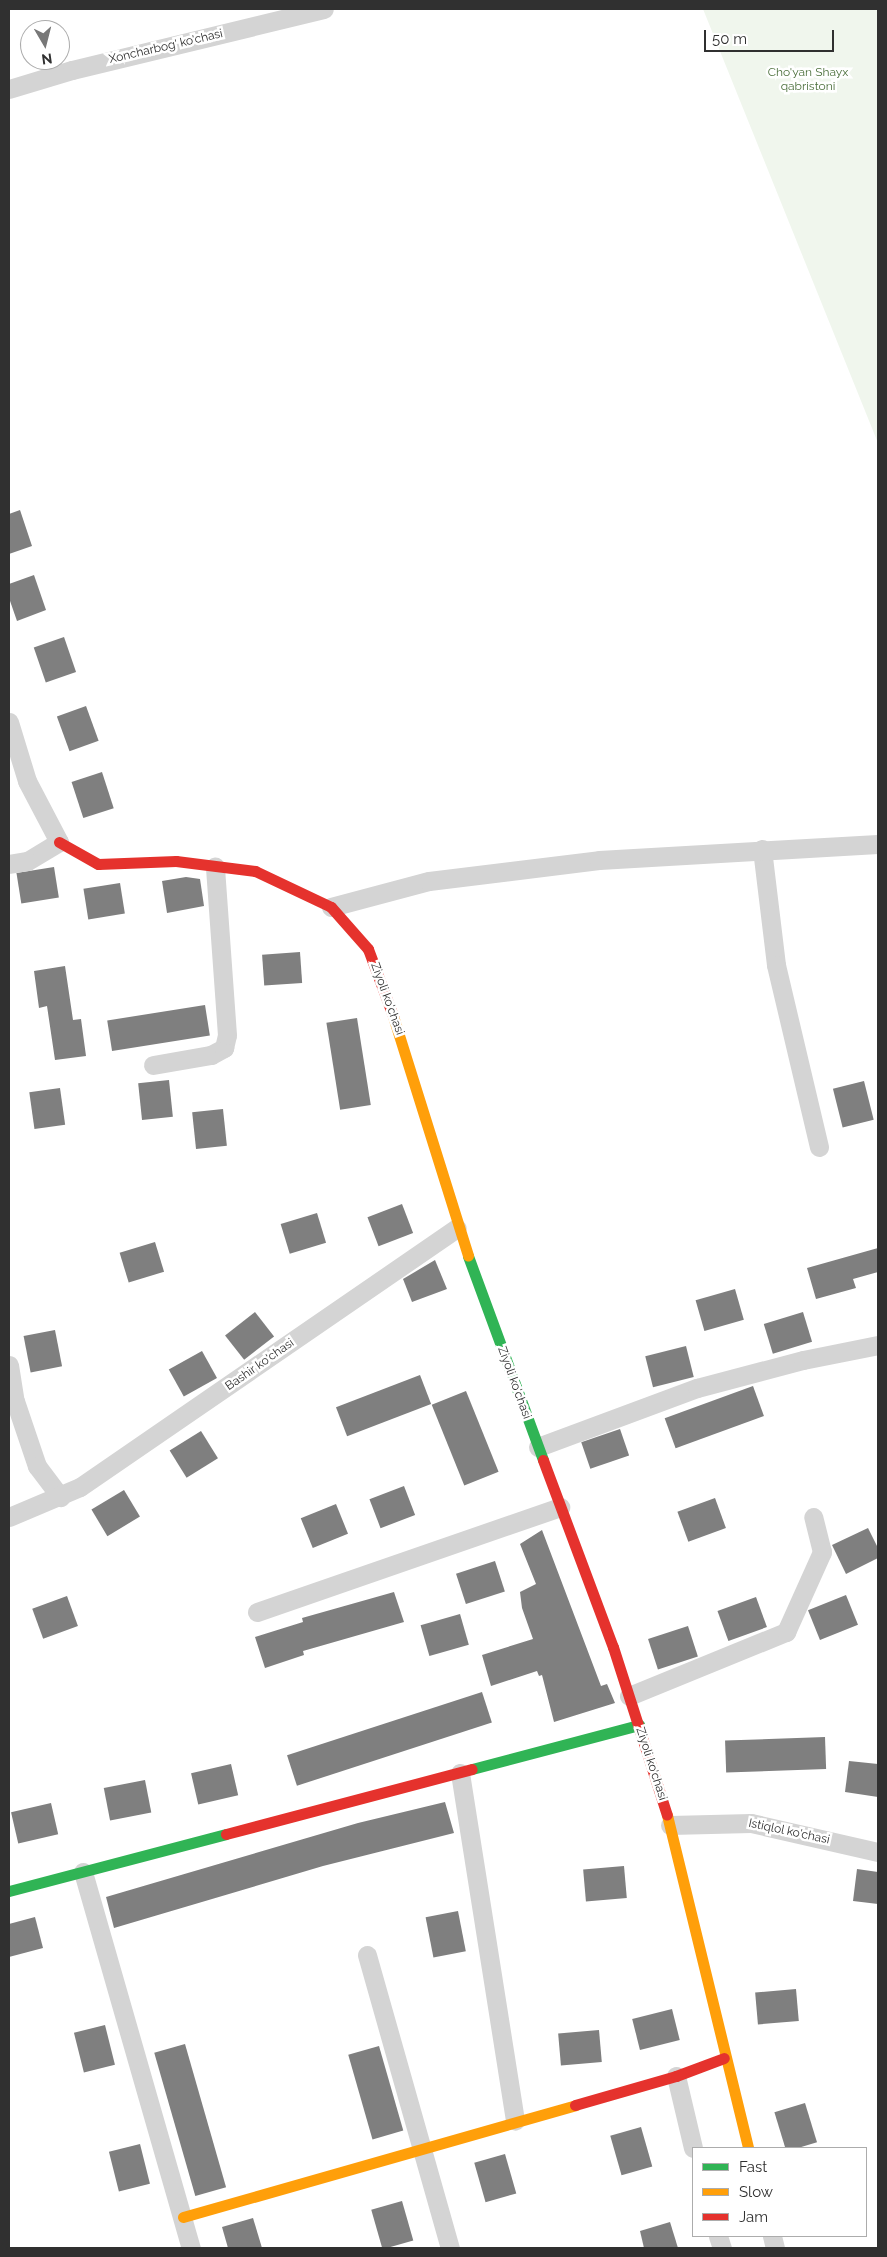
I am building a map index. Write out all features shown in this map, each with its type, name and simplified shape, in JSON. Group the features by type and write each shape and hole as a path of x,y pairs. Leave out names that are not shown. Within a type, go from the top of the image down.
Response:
{"street":[{"name":"Xoncharbog' ko'chasi","path":"9,89 72,70 324,9"},
{"path":"9,722 27,781 59,842 27,861 9,864"},
{"name":"Ziyoli ko'chasi","path":"59,842 98,864 176,861 255,871 331,907 368,949 399,1032 457,1228 639,1725 670,1824 724,2058 748,2147"},
{"path":"331,907 430,881 599,860 878,844"},
{"path":"762,850 776,965 819,1147"},
{"path":"153,1065 211,1055 224,1048 227,1035 215,866"},
{"name":"Bashir ko'chasi","path":"9,1517 60,1497 256,1368 457,1228"},
{"path":"538,1448 697,1388 803,1360 878,1345"},
{"path":"9,1366 15,1402 37,1466 60,1497"},
{"path":"257,1612 560,1507"},
{"path":"629,1696 786,1632 822,1552 813,1517"},
{"path":"9,1891 639,1725"},
{"path":"460,1773 514,2121"},
{"name":"Istiqlol ko'chasi","path":"670,1824 751,1823 878,1852"},
{"path":"83,1872 192,2248"},
{"path":"367,1955 419,2148 450,2248"},
{"path":"183,2217 676,2076 724,2058"},
{"path":"676,2076 693,2147"}],"green space":[{"name":"Cho'yan Shayx qabristoni","path":"703,9 878,9 878,443"}],"building":[{"path":"20,510 32,546 9,554 9,514"},
{"path":"34,575 46,610 17,621 9,598 9,584"},
{"path":"64,637 76,672 46,682 34,647"},
{"path":"86,706 99,741 70,751 57,717"},
{"path":"102,772 114,808 83,818 72,782"},
{"path":"54,867 59,898 21,904 16,873"},
{"path":"186,877 200,879 204,906 167,913 162,881"},
{"path":"120,883 125,914 88,919 83,889"},
{"path":"300,952 302,983 264,986 262,955"},
{"path":"65,966 73,1020 81,1019 86,1056 55,1060 47,1006 39,1008 34,971"},
{"path":"205,1005 210,1036 112,1051 107,1020"},
{"path":"357,1018 371,1105 340,1110 326,1023"},
{"path":"169,1080 173,1117 142,1120 138,1083"},
{"path":"864,1081 874,1120 843,1128 833,1089"},
{"path":"60,1088 65,1125 34,1129 29,1092"},
{"path":"223,1109 227,1146 196,1149 192,1112"},
{"path":"402,1204 413,1233 379,1246 367,1217"},
{"path":"317,1213 326,1243 290,1254 281,1224"},
{"path":"155,1242 164,1272 129,1282 120,1253"},
{"path":"878,1248 878,1272 853,1279 856,1288 816,1299 807,1268"},
{"path":"435,1260 447,1289 412,1302 403,1279"},
{"path":"735,1289 744,1320 704,1331 696,1300"},
{"path":"255,1312 274,1336 244,1360 225,1335"},
{"path":"803,1312 812,1342 773,1354 764,1324"},
{"path":"55,1330 62,1366 31,1372 24,1336"},
{"path":"686,1346 694,1377 653,1387 645,1356"},
{"path":"202,1351 217,1378 184,1397 169,1369"},
{"path":"420,1375 431,1404 347,1436 336,1407"},
{"path":"753,1386 764,1416 676,1448 665,1418"},
{"path":"466,1391 499,1472 464,1486 432,1405"},
{"path":"620,1429 629,1455 590,1469 581,1442"},
{"path":"201,1431 218,1458 187,1478 170,1451"},
{"path":"404,1486 415,1515 381,1528 369,1499"},
{"path":"124,1490 140,1517 107,1536 91,1510"},
{"path":"715,1498 726,1528 688,1542 677,1512"},
{"path":"336,1504 348,1534 313,1548 301,1518"},
{"path":"868,1528 878,1548 878,1558 846,1574 832,1545"},
{"path":"542,1530 601,1686 607,1684 615,1703 554,1722 542,1675 539,1676 537,1671 491,1686 482,1655 533,1639 522,1608 520,1592 536,1584 520,1544"},
{"path":"495,1561 505,1591 466,1604 456,1574"},
{"path":"394,1592 404,1622 303,1651 304,1655 265,1668 255,1637 303,1622 302,1618"},
{"path":"846,1595 858,1625 820,1640 808,1610"},
{"path":"67,1596 78,1626 43,1639 32,1609"},
{"path":"756,1597 767,1627 728,1641 717,1611"},
{"path":"460,1614 469,1645 429,1656 421,1625"},
{"path":"688,1626 698,1656 658,1669 648,1639"},
{"path":"482,1692 492,1722 297,1786 287,1755"},
{"path":"825,1737 826,1769 726,1772 725,1740"},
{"path":"849,1761 878,1764 878,1797 845,1792"},
{"path":"231,1764 238,1795 198,1804 191,1773"},
{"path":"145,1780 151,1812 110,1820 104,1788"},
{"path":"445,1802 454,1833 323,1866 114,1928 106,1897 358,1823"},
{"path":"51,1803 58,1834 18,1843 11,1812"},
{"path":"624,1866 627,1898 586,1901 583,1870"},
{"path":"857,1869 878,1872 878,1904 853,1901"},
{"path":"458,1911 466,1951 433,1958 426,1917"},
{"path":"35,1917 43,1948 9,1957 9,1924"},
{"path":"796,1989 799,2021 758,2024 755,1993"},
{"path":"672,2009 680,2040 640,2050 632,2019"},
{"path":"105,2025 115,2065 84,2073 74,2033"},
{"path":"599,2030 602,2062 561,2065 558,2034"},
{"path":"185,2044 226,2187 195,2196 154,2053"},
{"path":"379,2046 403,2131 372,2139 348,2055"},
{"path":"805,2103 817,2142 801,2147 785,2147 774,2112"},
{"path":"641,2127 652,2166 622,2175 610,2136"},
{"path":"140,2144 150,2184 119,2192 109,2152"},
{"path":"505,2154 516,2193 486,2202 474,2163"},
{"path":"402,2201 413,2240 382,2248 371,2210"},
{"path":"253,2218 262,2248 228,2248 222,2227"},
{"path":"670,2222 678,2248 644,2248 640,2231"}],"traffic: fast":[{"path":"468,1256 543,1460"},
{"path":"472,1769 639,1725"},
{"path":"9,1891 226,1834"}],"traffic: slow":[{"path":"393,1016 468,1256"},
{"path":"667,1815 748,2147"},
{"path":"183,2217 575,2105"}],"traffic: jam":[{"path":"59,842 98,864 176,861 255,871 331,907 368,949 393,1016"},
{"path":"543,1460 613,1647 667,1815"},
{"path":"226,1834 472,1769"},
{"path":"575,2105 676,2076 724,2058"}]}
